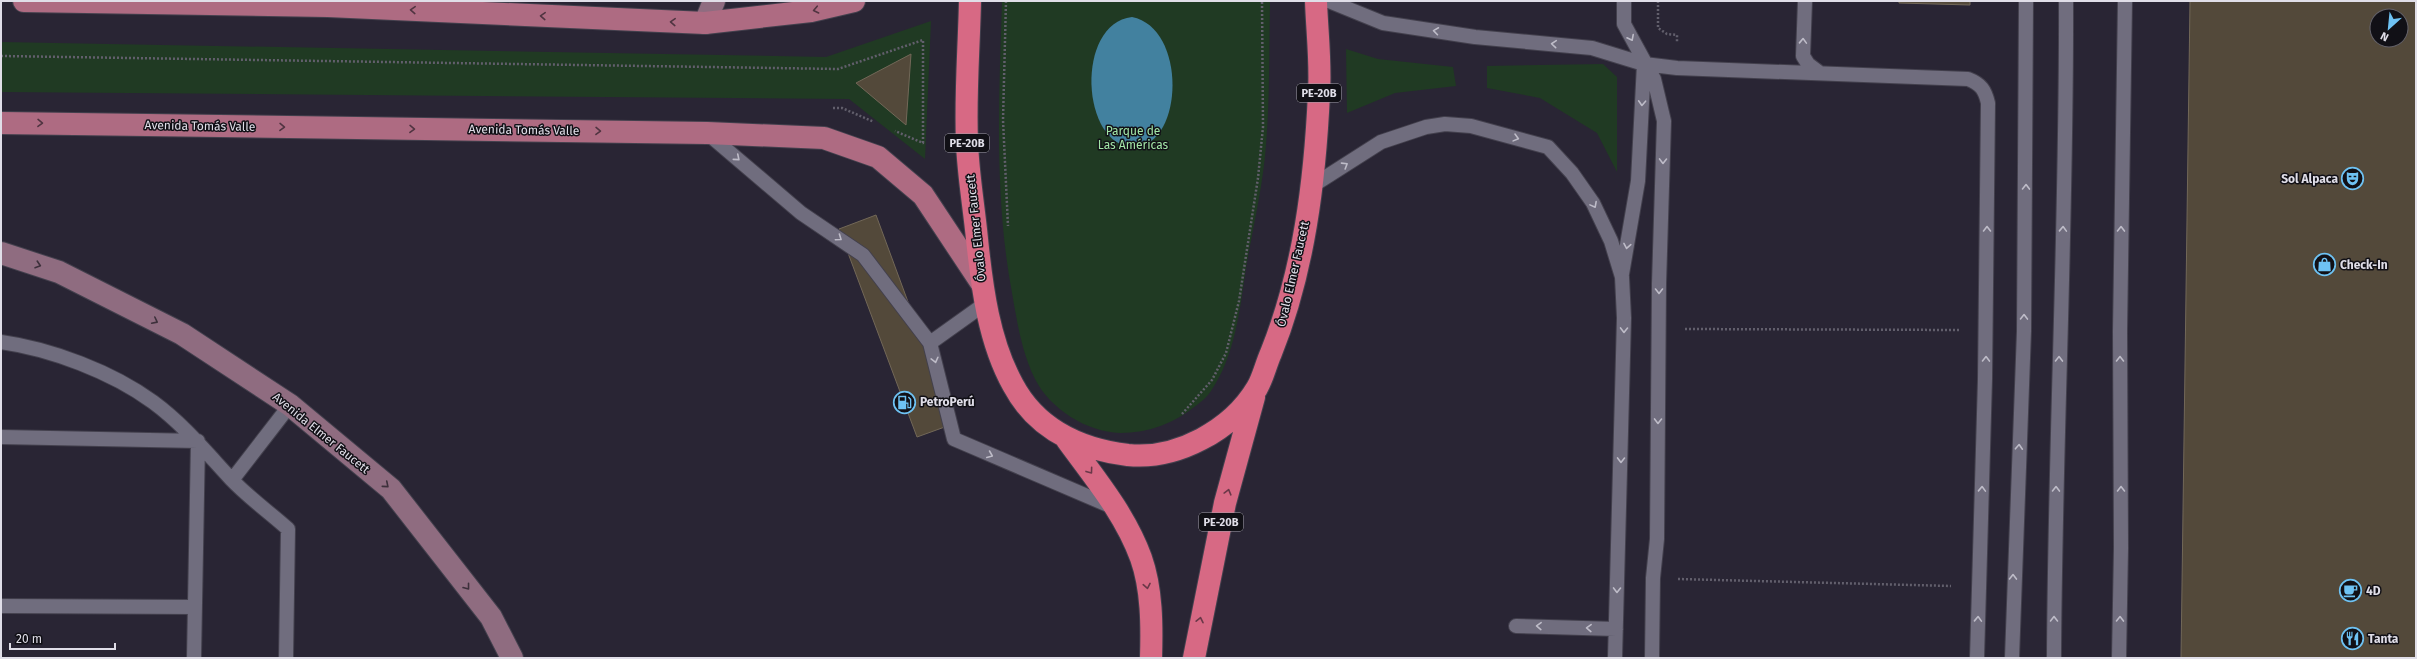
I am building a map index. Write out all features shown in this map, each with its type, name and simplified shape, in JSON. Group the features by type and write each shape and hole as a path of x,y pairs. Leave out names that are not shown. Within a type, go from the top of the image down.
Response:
{"highway":[{"name":"Óvalo Elmer Faucett","path":"970,1 967,141 984,294 998,351 1013,387 1037,417 1067,440 1101,452 1136,456 1172,451 1211,433 1234,416 1257,388 1283,323 1300,255 1312,186 1319,90 1316,1"},
{"name":"PE-20B","path":"1194,658 1225,503 1257,388"},
{"name":"PE-20B","path":"1067,440 1118,509 1141,559 1150,600 1151,658"}],"main road":[{"path":"24,1 324,3 705,23 811,11 854,1"},
{"name":"Avenida Tomás Valle","path":"1,123 707,133 824,138 878,157 923,195 984,294"}],"street":[{"path":"705,23 714,1"},
{"name":"Avenida Elmer Faucett","path":"1,253 59,272 182,334 290,405 391,489 491,617 512,658"}],"lane":[{"path":"1329,1 1383,23 1475,37 1592,48 1644,64 1677,68 1968,79 1978,82 1985,90 1988,103 1986,330 1977,658"},
{"path":"1624,1 1624,24 1644,64 1654,79 1664,121 1658,284 1657,539 1653,578 1652,658"},
{"path":"1805,1 1803,56 1808,64 1820,73"},
{"path":"2012,658 2024,331 2026,1"},
{"path":"2054,658 2055,514 2067,136 2066,1"},
{"path":"2119,658 2121,548 2120,332 2125,1"},
{"path":"1615,658 1624,318 1622,277 1638,181 1644,64"},
{"path":"1312,186 1381,142 1426,126 1445,124 1471,126 1548,147 1572,173 1593,203 1611,241 1622,277"},
{"path":"707,133 801,212 863,255 930,343 954,439 1118,509"},
{"path":"930,343 984,294"},
{"path":"1,342 48,352 109,376 152,402 198,441 232,480 288,529 286,658"},
{"path":"232,480 290,405"},
{"path":"1,437 198,441"},
{"path":"194,658 198,441"},
{"path":"1,606 196,608"},
{"path":"1516,626 1616,629"}],"path":[{"path":"1006,1 1003,120 1008,233"},
{"path":"1175,417 1182,414 1202,394 1212,380 1226,353 1239,301 1258,178 1263,127 1262,1"},
{"path":"1,56 838,69 923,40 923,143"},
{"path":"1679,329 1962,330"},
{"path":"1653,578 1951,586"}],"green space":[{"name":"Parque de Las Américas","path":"1002,1 1270,1 1268,109 1265,160 1239,316 1231,348 1226,363 1210,393 1189,411 1161,426 1131,433 1120,433 1107,432 1083,423 1071,417 1050,400 1042,390 1030,369 1020,337 1006,257 1002,221 999,111"},
{"path":"931,21 925,159 849,99 1,92 1,42 826,57"},
{"path":"1346,49 1378,59 1453,67 1456,86 1395,93 1347,113"},
{"path":"1603,64 1617,77 1617,172 1597,133 1540,98 1487,88 1487,66"}],"water":[{"path":"1132,17 1150,26 1163,42 1170,62 1172,85 1170,107 1163,127 1151,141 1135,147 1117,142 1104,129 1095,109 1092,85 1093,62 1100,41 1113,25"}],"building":[{"path":"1899,1 1970,1 1970,5 1899,3"},
{"path":"2190,1 2416,1 2416,658 2181,658"},
{"path":"911,54 906,125 856,83"},
{"path":"876,215 953,424 917,437 839,229"}],"place":[{"name":"Sol Alpaca","path":"2353,179"},
{"name":"Check-In","path":"2324,265"},
{"name":"PetroPerú","path":"904,402"},
{"name":"4D","path":"2350,591"},
{"name":"Tanta","path":"2353,639"}]}
